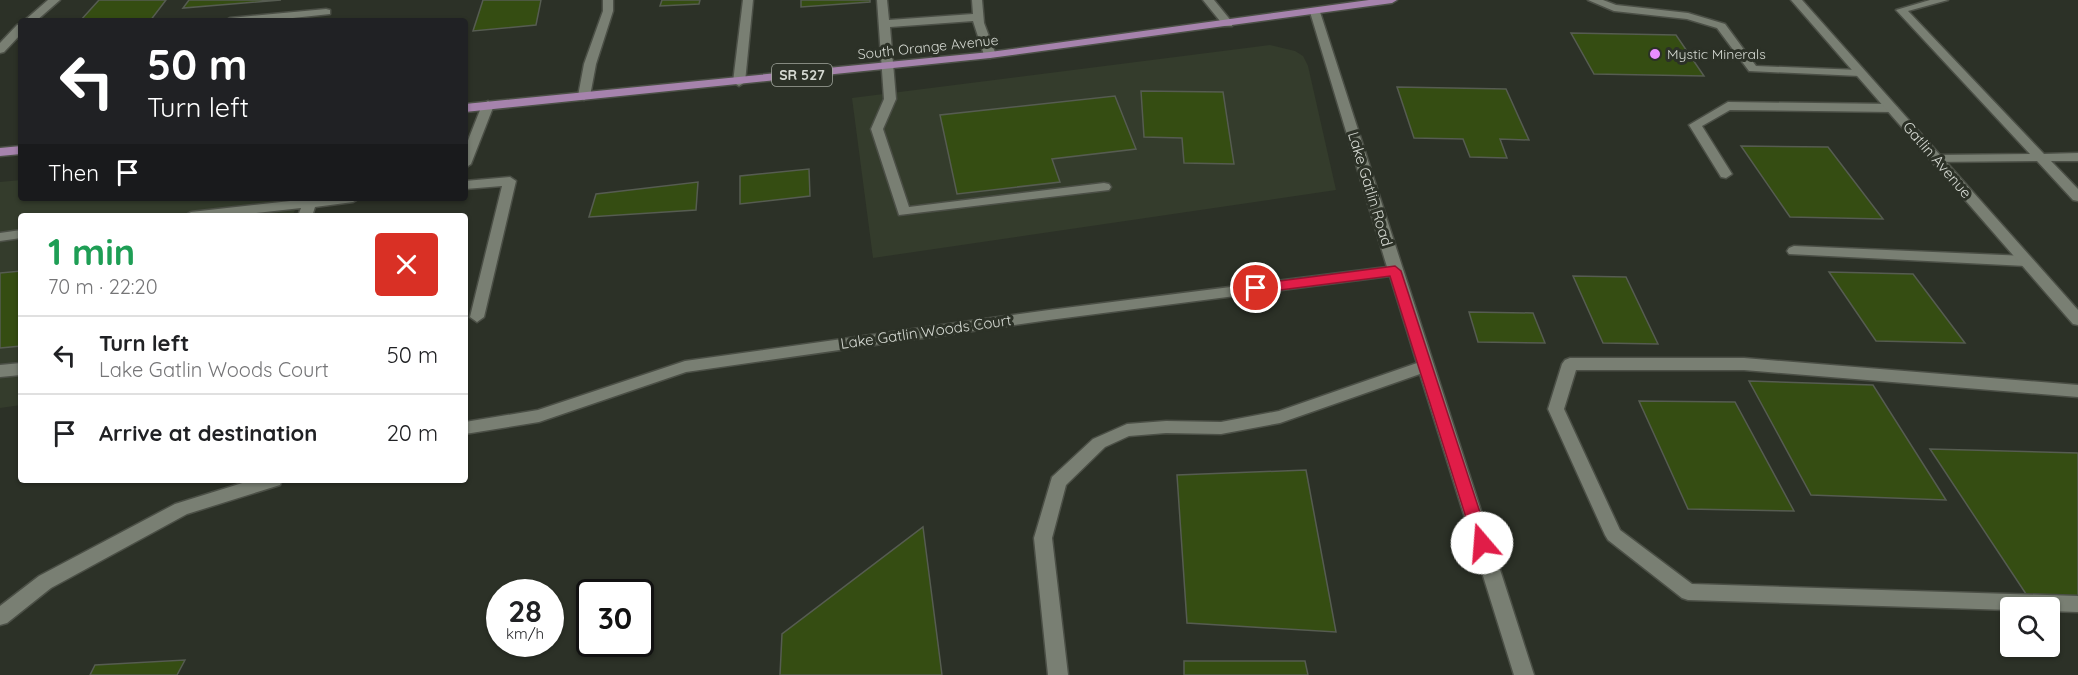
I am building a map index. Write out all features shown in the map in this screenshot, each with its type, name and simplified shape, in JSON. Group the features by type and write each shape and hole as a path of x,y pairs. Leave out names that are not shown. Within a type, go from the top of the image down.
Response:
{"main road":[{"name":"South Orange Avenue","path":"468,108 990,55 1315,12 1388,0"},
{"path":"0,152 18,150"}],"street":[{"path":"33,18 55,0"},
{"path":"286,18 324,16 332,0"},
{"path":"584,96 590,64 608,11 608,0"},
{"path":"739,82 748,0"},
{"path":"882,0 890,99 877,129 904,212 1104,187"},
{"path":"977,0 978,18 990,55"},
{"path":"1208,0 1228,24"},
{"path":"1593,0 1614,8 1688,16 1721,26 1753,69 1860,73"},
{"path":"1943,0 1900,10 2078,197"},
{"name":"Gatlin Avenue","path":"1796,1 2078,320"},
{"name":"Lake Gatlin Road","path":"1315,12 1524,675"},
{"path":"883,24 978,18"},
{"path":"0,50 18,30"},
{"path":"468,156 488,105"},
{"path":"1726,174 1695,125 1728,106 1892,108"},
{"path":"1936,159 2078,157"},
{"path":"468,185 510,181 477,317"},
{"path":"208,213 266,203 307,210 342,201"},
{"path":"0,237 18,234"},
{"path":"1794,250 2026,261"},
{"name":"Lake Gatlin Woods Court","path":"468,428 539,416 684,367 1049,315 1395,271"},
{"path":"2078,391 1744,364 1570,363 1556,409 1614,536 1688,592 2078,604"},
{"path":"1058,675 1043,538 1058,482 1099,443 1127,430 1166,427 1221,428 1280,417 1425,366"},
{"path":"0,371 18,369"},
{"path":"0,617 45,582 181,509 264,483"}],"shaded area":[{"path":"1270,45 1295,51 1303,56 1308,66 1336,190 873,258 852,98"},
{"path":"18,180 18,201 300,201 294,213 18,213 18,405 0,408 0,182"}],"building":[{"path":"99,0 166,0 152,18 83,18"},
{"path":"189,0 281,0 183,8"},
{"path":"483,0 541,0 536,25 473,31"},
{"path":"662,0 700,0 699,4 660,6"},
{"path":"801,0 870,0 870,2 801,7"},
{"path":"1571,33 1676,35 1704,76 1594,74"},
{"path":"1397,87 1506,89 1529,140 1500,139 1507,158 1470,157 1463,139 1414,138"},
{"path":"1141,91 1223,92 1234,164 1184,163 1182,138 1144,137"},
{"path":"1115,96 1136,149 1052,159 1060,182 957,194 940,115"},
{"path":"1741,146 1828,147 1883,219 1790,217"},
{"path":"809,169 810,196 740,204 740,176"},
{"path":"698,182 696,210 589,217 596,194"},
{"path":"18,271 18,346 0,348 0,273"},
{"path":"1829,272 1913,274 1965,343 1876,341"},
{"path":"1573,276 1626,277 1658,344 1603,343"},
{"path":"1469,312 1533,313 1545,343 1478,342"},
{"path":"1749,381 1873,385 1946,500 1811,495"},
{"path":"1639,401 1735,402 1794,511 1688,509"},
{"path":"1930,449 2078,453 2078,598 2028,597"},
{"path":"1306,470 1336,632 1187,623 1177,475"},
{"path":"923,527 942,675 780,675 782,634"},
{"path":"185,660 177,675 90,675 95,665"},
{"path":"1184,661 1305,661 1308,675 1184,675"}],"place":[{"name":"Mystic Minerals","path":"1655,54"}],"route":[{"path":"1256,288 1395,271 1482,543"}]}
